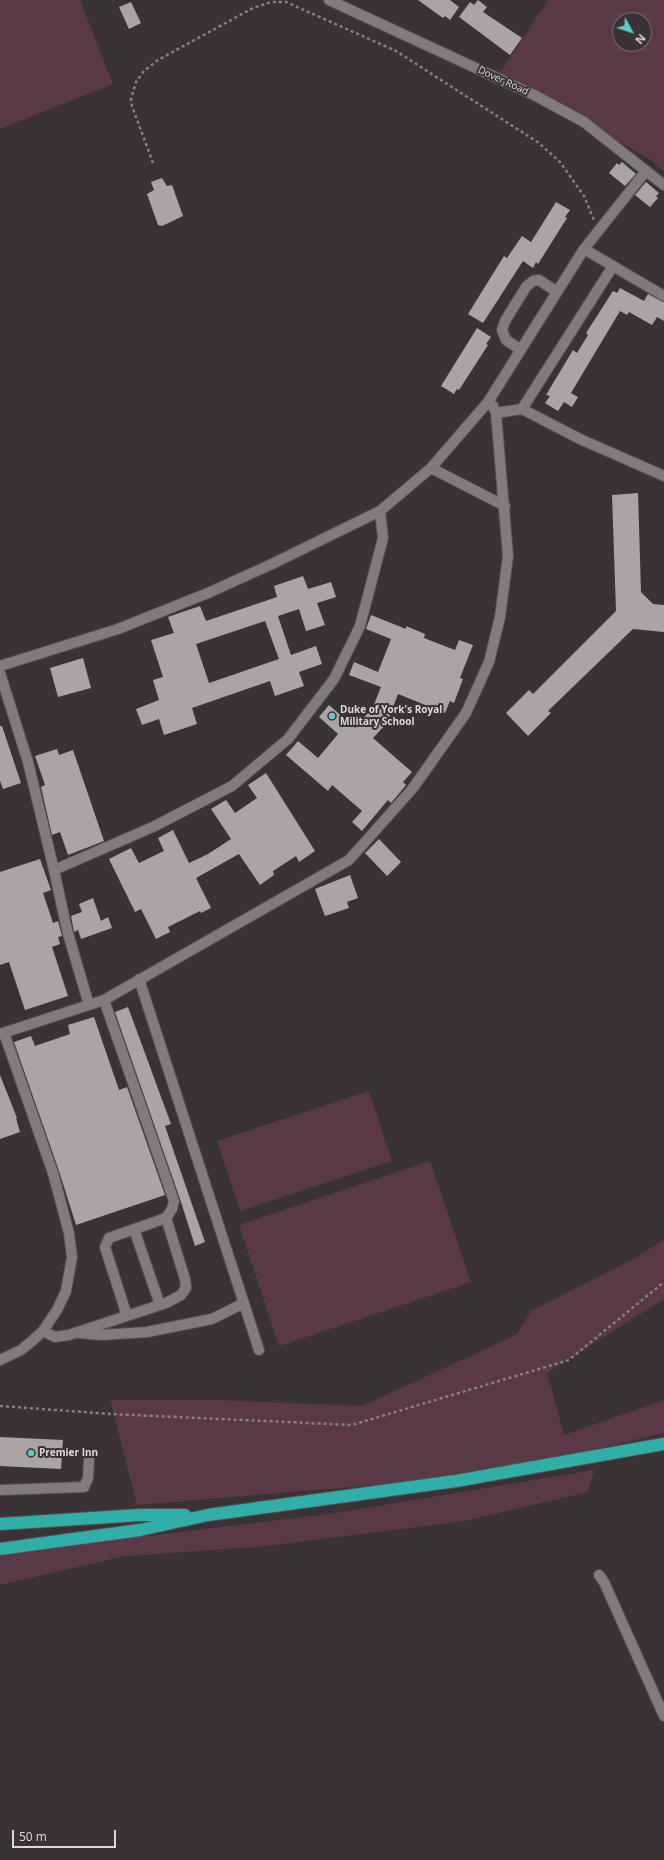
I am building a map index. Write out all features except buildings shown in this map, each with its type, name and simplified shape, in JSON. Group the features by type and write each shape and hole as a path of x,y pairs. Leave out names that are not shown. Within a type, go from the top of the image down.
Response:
{"highway":[{"path":"0,1549 140,1530 208,1515 456,1481 664,1444"},
{"path":"0,1524 140,1515 208,1515"}],"street":[{"name":"Dover Road","path":"329,0 534,96 584,122 664,185"},
{"path":"0,666 118,629 208,593 272,564 380,511 431,468 488,402 584,249 646,170"},
{"path":"584,249 664,296"},
{"path":"522,409 613,266"},
{"path":"521,350 506,340 502,330 505,321 526,287 533,281 539,280 557,292"},
{"path":"0,1360 21,1350 43,1331 57,1310 66,1291 72,1257 69,1233 52,1173 2,1033 104,1000 349,860 413,788 466,713 489,662 500,617 508,556 496,412 493,406 488,402"},
{"path":"496,412 522,409 580,439 664,476"},
{"path":"431,468 505,506"},
{"path":"54,870 155,826 232,786 288,739 334,679 360,626 383,538 380,511"},
{"path":"0,672 28,762 67,930 89,1005"},
{"path":"140,979 259,1350"},
{"path":"104,1000 174,1201 172,1209 166,1218 109,1238 105,1247 127,1316"},
{"path":"43,1331 55,1337 74,1333 160,1305 181,1295 186,1288 185,1279 166,1218"},
{"path":"134,1229 160,1305"},
{"path":"74,1333 101,1335 147,1332 212,1319 244,1303"},
{"path":"0,1490 84,1487 88,1478 89,1460"},
{"path":"599,1575 604,1582 664,1716"}],"path":[{"path":"153,163 132,106 131,99 136,82 144,71 158,60 253,8 271,2 286,2 396,51 539,143 560,162 584,196 598,231"},
{"path":"0,1406 110,1414 352,1425 569,1360 664,1282"}],"shaded area":[{"path":"0,0 80,0 113,84 0,129"},
{"path":"548,0 664,0 664,172 651,160 500,73"},
{"path":"369,1091 392,1161 240,1211 217,1141"},
{"path":"430,1161 471,1282 279,1346 239,1225"},
{"path":"664,1240 664,1299 547,1373 564,1435 664,1400 664,1433 576,1454 400,1483 137,1505 110,1400 219,1400 362,1406 516,1335 531,1311 628,1262"},
{"path":"594,1470 588,1492 465,1521 258,1547 126,1556 0,1585 0,1554 336,1513"}],"place":[{"name":"Duke of York's Royal Military School","path":"332,716"},
{"name":"Premier Inn","path":"31,1453"}]}
